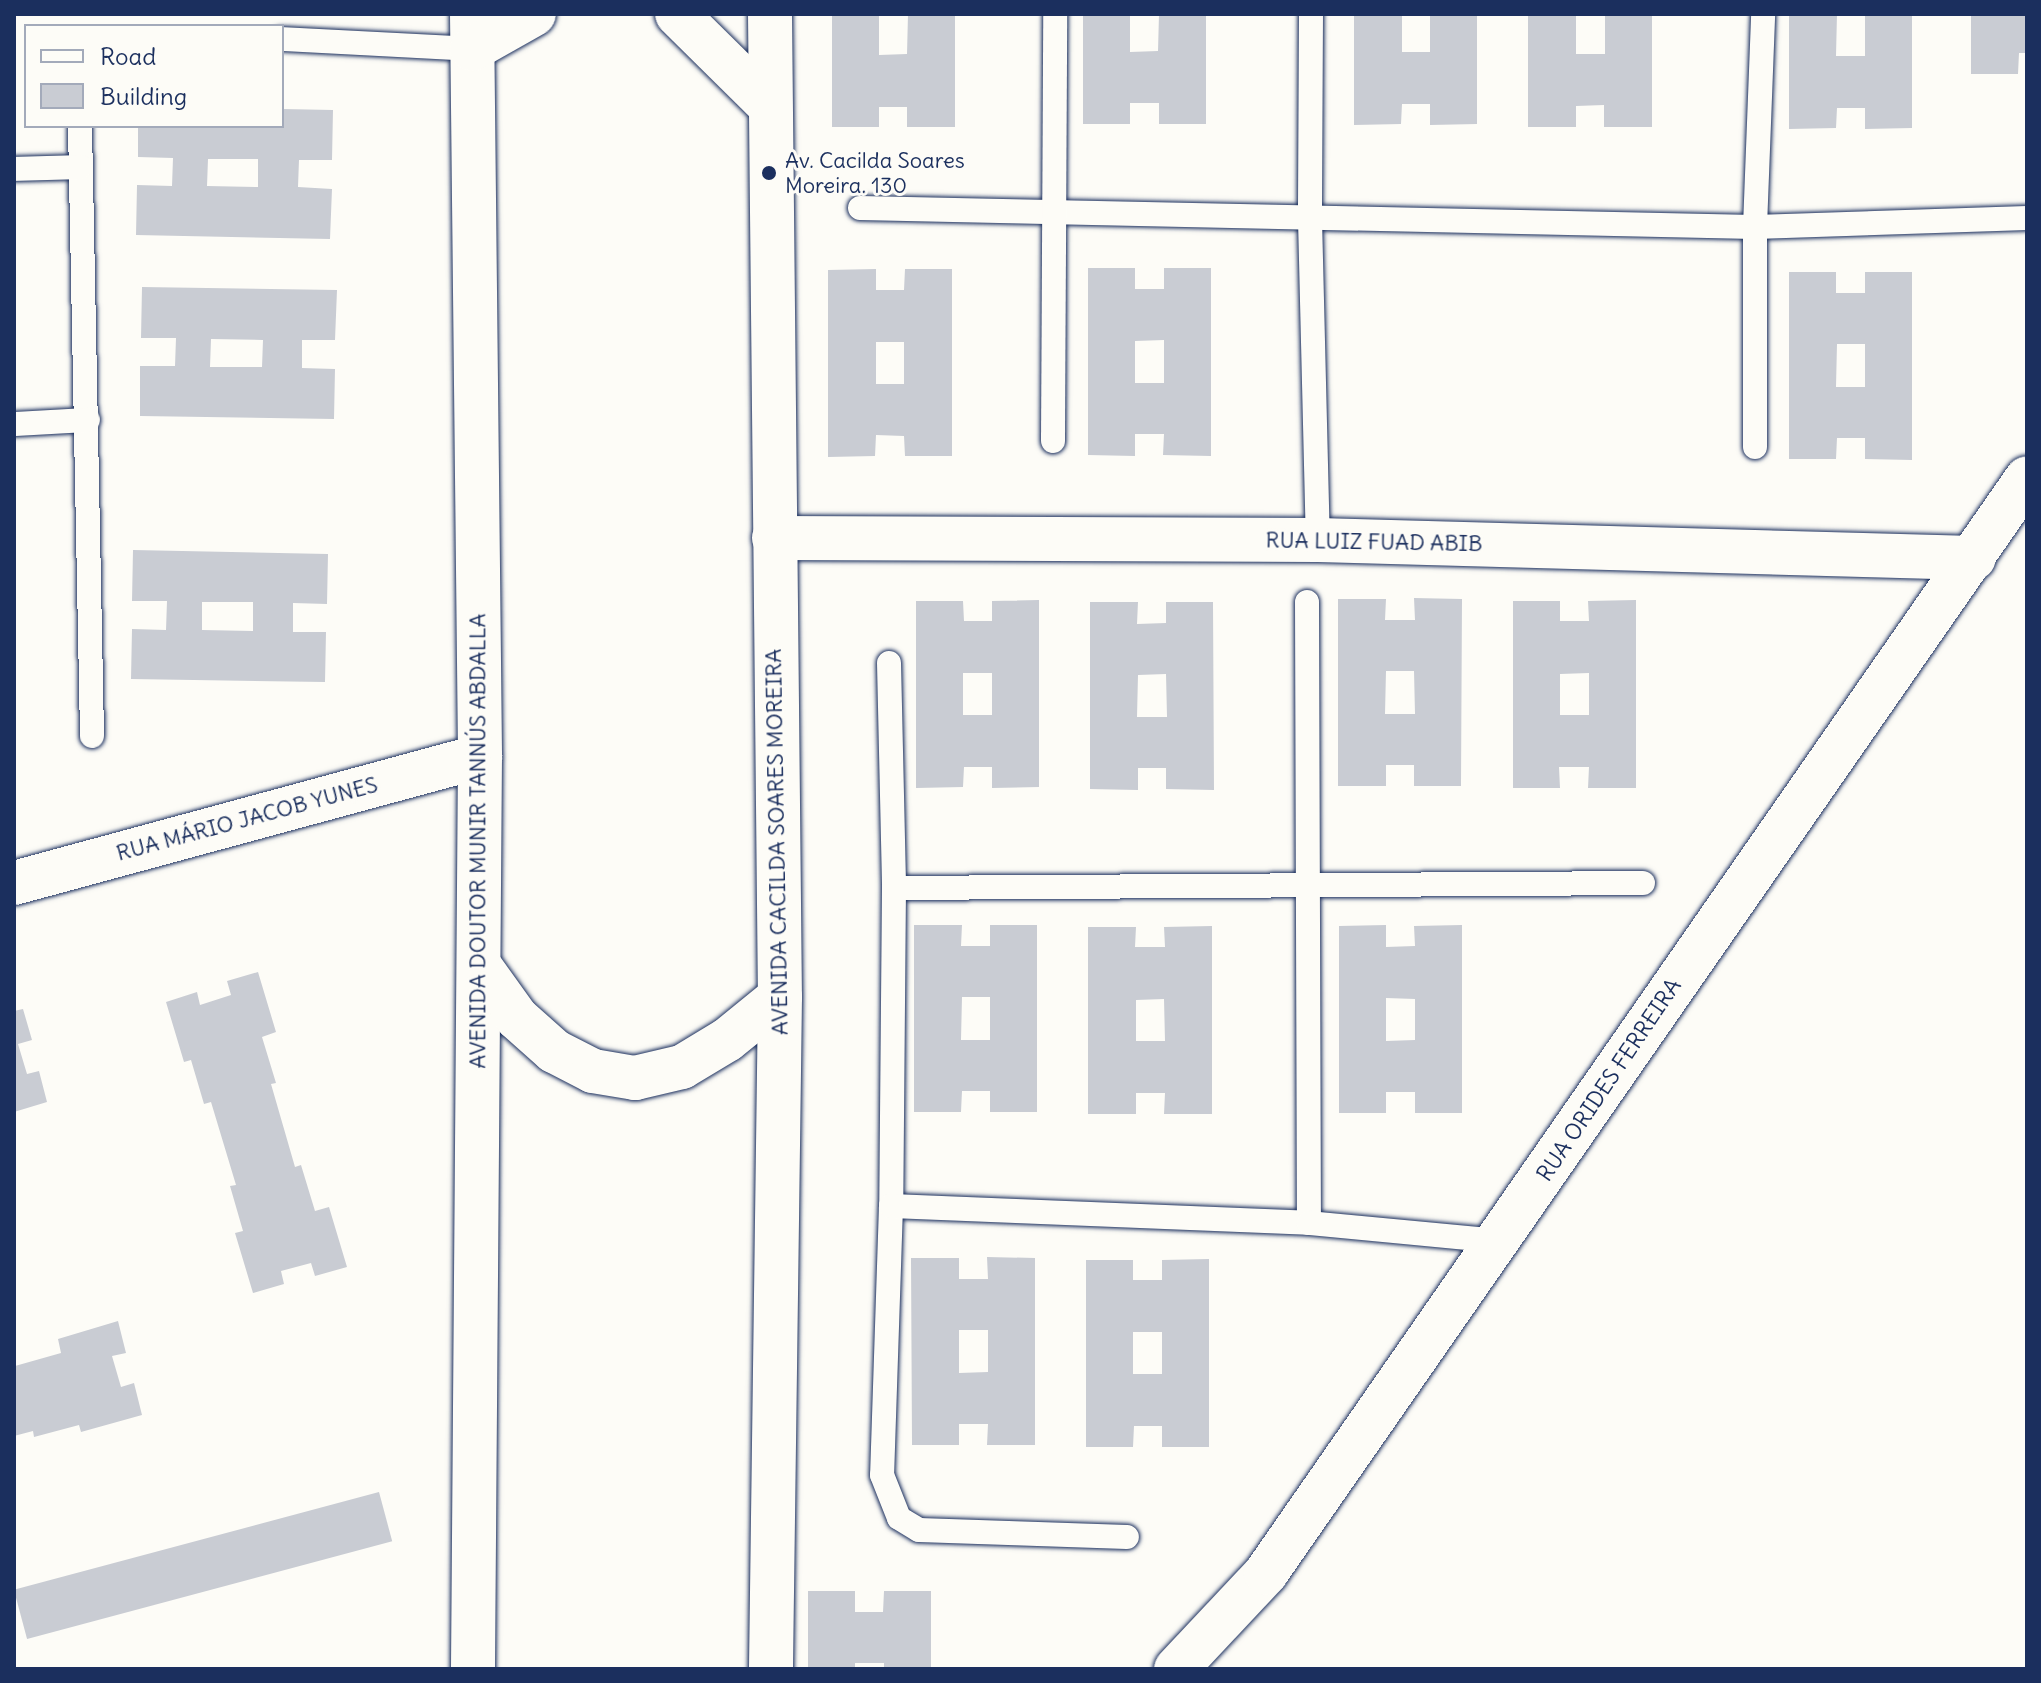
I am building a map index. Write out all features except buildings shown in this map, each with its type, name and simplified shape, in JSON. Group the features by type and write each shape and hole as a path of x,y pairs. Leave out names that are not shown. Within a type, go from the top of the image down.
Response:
{"street":[{"path":"472,31 534,14"},
{"path":"677,14 769,105"},
{"name":"AVENIDA CACILDA SOARES MOREIRA","path":"770,14 780,997 771,1669"},
{"name":"AVENIDA DOUTOR MUNIR TANNÚS ABDALLA","path":"472,31 480,756 473,1669"},
{"name":"RUA ORIDES FERREIRA","path":"1176,1669 1266,1573 1500,1241 1642,1031 2027,478"},
{"name":"RUA LUIZ FUAD ABIB","path":"774,538 1318,540 1974,558"},
{"name":"RUA MÁRIO JACOB YUNES","path":"14,883 480,756"},
{"path":"479,965 517,1018 554,1051 593,1071 635,1078 682,1067 727,1040 780,997"}],"lane":[{"path":"1053,441 1055,14"},
{"path":"1311,14 1310,219 1318,540"},
{"path":"1755,447 1755,227 1763,14"},
{"path":"284,39 472,31"},
{"path":"80,128 92,736"},
{"path":"14,169 80,167"},
{"path":"860,208 1755,227 2027,218"},
{"path":"14,424 88,420"},
{"path":"1307,602 1309,1223"},
{"path":"889,663 894,888 891,1206 882,1475 899,1518 919,1530 1127,1537"},
{"path":"894,888 1643,883"},
{"path":"891,1206 1309,1223 1500,1241"}],"place":[{"name":"Av. Cacilda Soares Moreira. 130","path":"769,173"}]}
